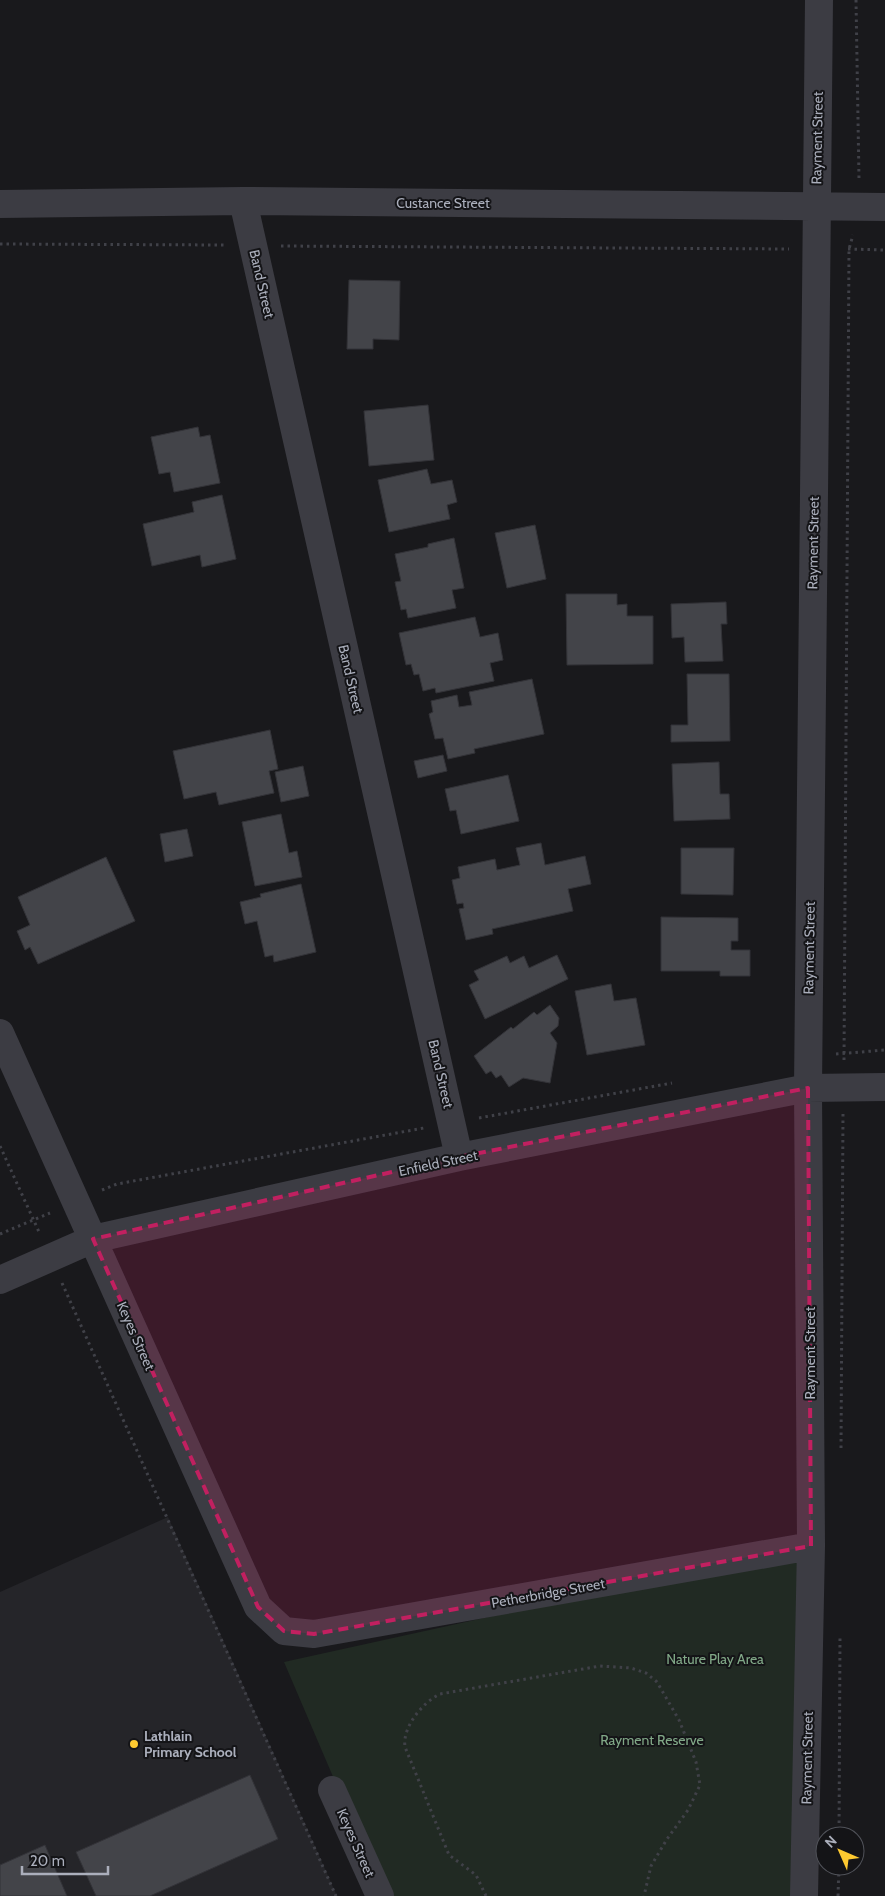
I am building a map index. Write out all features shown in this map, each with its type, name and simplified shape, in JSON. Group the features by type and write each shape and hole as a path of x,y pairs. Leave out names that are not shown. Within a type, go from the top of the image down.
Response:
{"street":[{"name":"Rayment Street","path":"804,1896 812,1546 808,1088 819,0"},
{"name":"Custance Street","path":"0,204 243,201 872,207"},
{"name":"Band Street","path":"243,201 460,1157"},
{"name":"Keyes Street","path":"0,1033 258,1607 284,1631"},
{"name":"Enfield Street","path":"0,1280 93,1239 460,1157 808,1088 885,1087"},
{"name":"Petherbridge Street","path":"284,1631 314,1634 812,1546"},
{"name":"Keyes Street","path":"332,1790 380,1896"}],"path":[{"path":"841,1456 849,249 872,207 856,0"},
{"path":"0,244 885,250"},
{"path":"0,1146 336,1896"},
{"path":"839,1826 840,1636"},
{"path":"486,1896 476,1876 449,1855 405,1747 406,1732 428,1699 440,1694 600,1666 632,1668 646,1673 658,1682 679,1720 700,1775 696,1796 651,1866 644,1896"},
{"path":"838,1896 839,1876"}],"highlighted area":[{"path":"808,1088 811,1546 314,1634 284,1631 258,1607 93,1239 459,1157"}],"shaded area":[{"name":"Lathlain Primary School","path":"168,1517 337,1896 0,1896 0,1592"}],"green space":[{"name":"Rayment Reserve","path":"811,1546 804,1896 384,1896 284,1662"}],"building":[{"path":"349,280 400,281 399,340 373,339 373,349 347,349"},
{"path":"428,405 434,460 369,466 364,411"},
{"path":"198,427 200,437 210,435 220,483 174,492 170,472 159,474 151,437"},
{"path":"427,469 431,484 452,480 457,502 447,505 450,519 389,532 378,480"},
{"path":"222,495 236,559 202,567 200,555 152,566 143,524 194,512 192,502"},
{"path":"535,525 546,579 507,588 495,533"},
{"path":"454,538 464,588 452,590 456,608 408,618 406,609 401,610 395,582 401,581 395,554 428,547 428,544"},
{"path":"566,594 617,594 617,605 627,604 627,616 653,616 653,664 567,665"},
{"path":"726,602 727,624 721,624 723,661 685,662 684,637 672,638 671,604"},
{"path":"475,617 480,637 498,633 503,660 490,663 494,681 436,693 435,688 423,691 419,674 414,675 411,664 406,665 399,633"},
{"path":"687,674 729,674 730,741 671,742 671,725 688,725"},
{"path":"532,679 544,734 474,749 475,753 448,759 443,738 435,739 429,714 433,712 431,701 457,695 459,707 472,705 469,692"},
{"path":"270,730 278,769 269,771 274,793 219,805 216,792 184,799 173,751"},
{"path":"443,755 447,771 418,778 414,761"},
{"path":"719,762 720,794 729,794 730,819 674,821 672,764"},
{"path":"303,766 309,796 281,802 275,772"},
{"path":"508,775 519,821 461,834 456,810 450,811 445,789"},
{"path":"281,814 289,853 297,851 302,877 255,886 242,822"},
{"path":"187,829 193,856 165,862 160,834"},
{"path":"541,843 545,865 585,856 591,884 568,889 573,911 492,929 493,934 466,940 459,909 464,908 463,903 457,904 452,880 460,878 458,867 495,859 497,870 520,865 516,848"},
{"path":"681,848 734,848 733,895 681,894"},
{"path":"106,857 135,921 38,964 30,947 25,950 17,931 30,925 18,897"},
{"path":"301,884 316,952 274,962 273,955 265,957 257,921 245,924 240,902 261,897 260,894"},
{"path":"661,917 738,918 738,941 731,941 731,950 750,950 750,976 720,976 720,971 661,971"},
{"path":"557,955 568,979 485,1019 469,985 479,980 474,971 507,956 510,963 524,956 529,968"},
{"path":"611,984 614,1001 636,998 645,1045 587,1055 575,991"},
{"path":"550,1005 559,1018 558,1026 550,1033 557,1043 550,1083 523,1078 509,1087 501,1075 496,1078 491,1071 486,1074 474,1056 511,1027 513,1029 534,1012 537,1015"},
{"path":"250,1775 278,1839 150,1896 96,1896 76,1852"},
{"path":"45,1845 67,1896 0,1896 0,1865"}],"place":[{"name":"Lathlain Primary School","path":"134,1744"}],"park label":[{"name":"Nature Play Area","path":"715,1659"}]}
